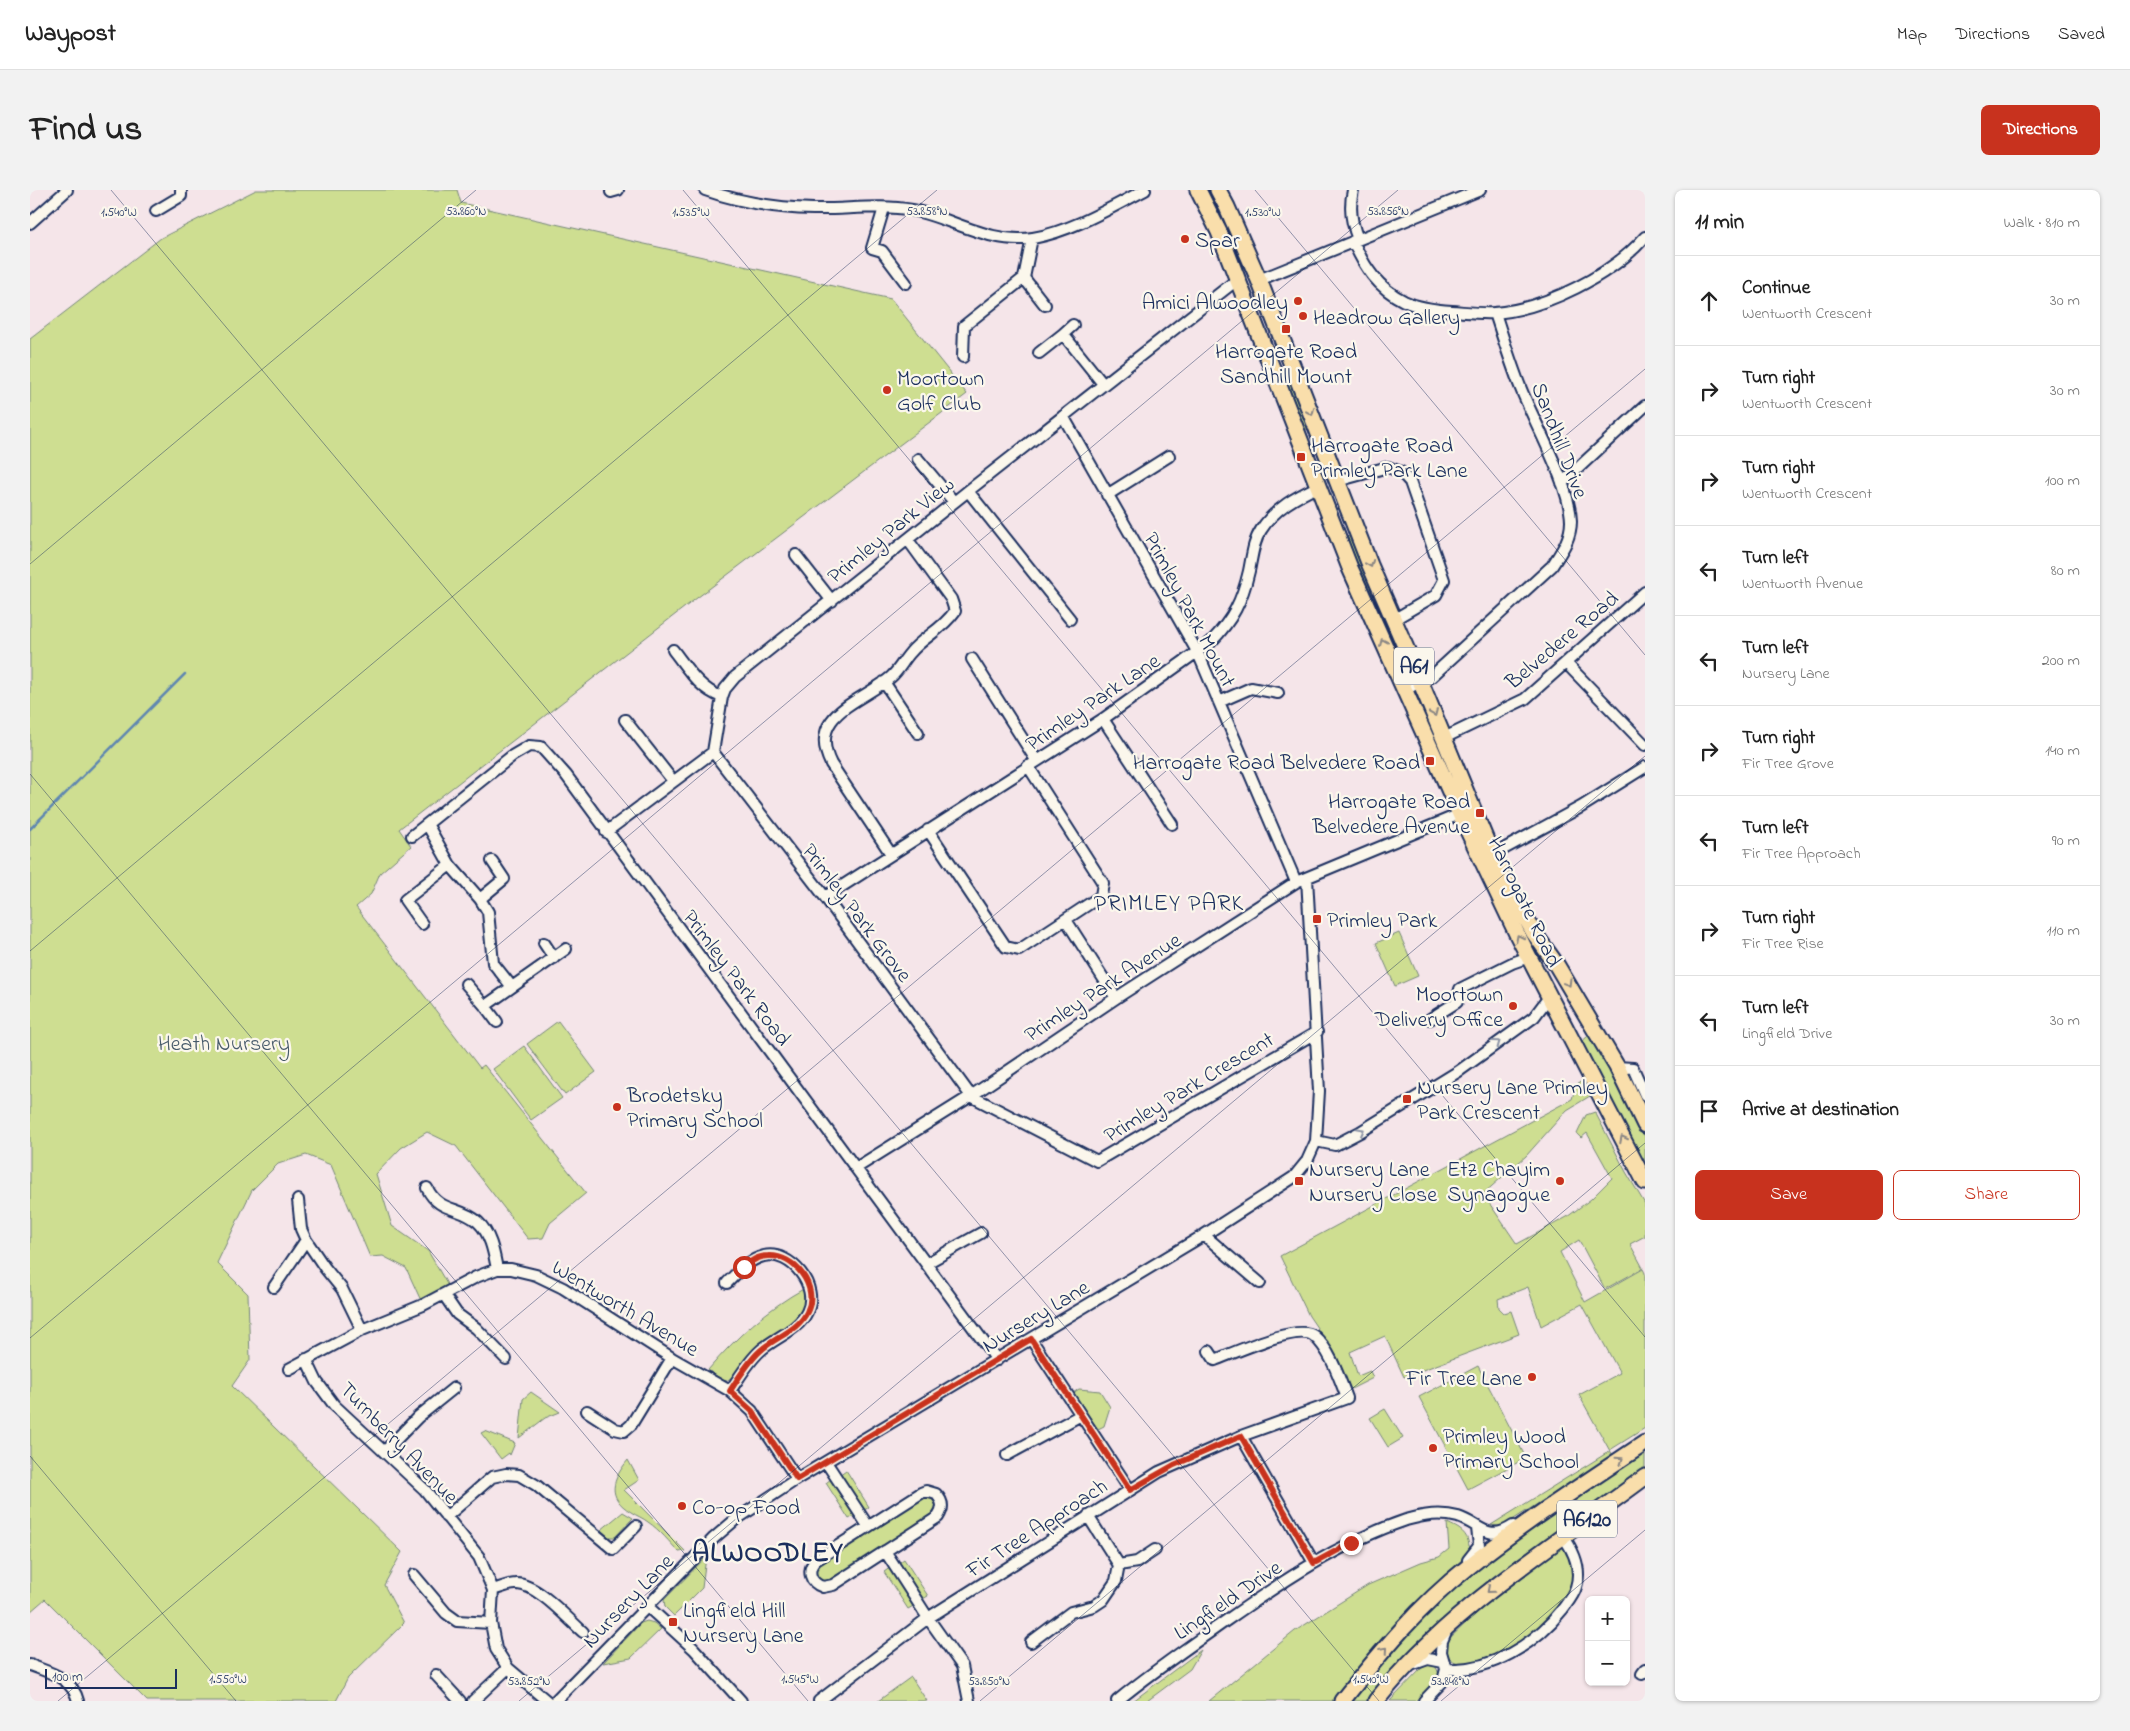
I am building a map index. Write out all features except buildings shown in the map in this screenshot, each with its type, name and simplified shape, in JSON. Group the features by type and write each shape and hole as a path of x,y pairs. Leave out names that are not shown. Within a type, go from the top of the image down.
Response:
{"highway":[{"name":"Harrogate Road","path":"1198,190 1219,232 1238,279 1337,534 1460,814 1617,1067 1645,1125"},
{"name":"Harrogate Road","path":"1218,190 1259,280 1392,620 1444,738 1487,858 1529,957 1645,1182"},
{"path":"1227,207 1222,213 1222,221 1238,262 1238,279"},
{"path":"1271,366 1278,362 1279,355 1268,326 1272,314"},
{"path":"1318,432 1307,440 1321,477 1318,486"},
{"path":"1337,481 1335,491 1348,526 1347,530 1337,534"},
{"path":"1544,948 1538,952 1536,957 1544,974 1546,990"},
{"path":"1569,1035 1585,1025 1587,1017"},
{"name":"A6120","path":"1342,1701 1369,1666 1411,1620 1466,1568 1645,1443"},
{"name":"A6120","path":"1376,1701 1406,1667 1448,1627 1499,1583 1645,1477"}],"street":[{"path":"30,222 67,190"},
{"path":"156,211 181,196 181,190"},
{"path":"705,190 739,194 772,206 812,209 884,208 911,210 1008,238 1032,238 1054,233 1106,210 1144,190"},
{"path":"1353,190 1350,213 1356,240 1369,272 1380,284 1405,301 1437,310 1495,313 1542,302 1588,282 1625,257 1645,237"},
{"path":"1259,280 1480,190"},
{"path":"884,208 872,248 882,251 906,283"},
{"path":"963,357 964,326 1024,278 1032,238"},
{"path":"1024,278 1046,305"},
{"name":"Primley Park View","path":"713,752 722,697 725,689 735,677 1238,279"},
{"name":"Sandhill Drive","path":"1404,690 1421,683 1444,664 1552,566 1563,550 1569,535 1571,521 1562,483 1520,388 1495,313"},
{"path":"1039,353 1073,325"},
{"path":"1063,334 1103,384"},
{"path":"1562,483 1645,406"},
{"name":"Primley Park Mount","path":"1063,416 1198,653 1296,882"},
{"path":"1107,495 1169,456"},
{"path":"918,459 954,502"},
{"path":"1337,481 1388,467 1401,472 1410,482 1444,580 1436,595 1392,620"},
{"name":"Primley Park Lane","path":"824,897 1103,719 1198,653 1226,627 1239,606 1260,532 1272,516 1288,501 1318,486"},
{"path":"968,491 1070,619"},
{"path":"891,854 831,764 826,754 825,742 833,718 841,709 884,682 916,647 946,624 955,611 951,599 908,540"},
{"path":"796,555 832,601"},
{"name":"Belvedere Road","path":"1444,738 1526,699 1645,592"},
{"path":"673,650 702,686 710,693 722,697"},
{"path":"928,830 1006,946 1019,950 1101,896 1103,883 972,659"},
{"path":"1566,663 1645,745"},
{"path":"884,682 918,733"},
{"path":"1219,702 1252,688 1278,693"},
{"path":"1103,719 1172,824"},
{"path":"625,720 673,781"},
{"name":"Primley Park Road","path":"412,836 512,756 529,746 541,747 566,775 606,832 997,1360"},
{"path":"606,832 713,752"},
{"name":"Primley Park Grove","path":"713,752 824,897 971,1096"},
{"path":"1487,858 1581,807 1645,767"},
{"name":"Primley Park Avenue","path":"856,1168 971,1096 1116,998 1296,882 1460,814"},
{"path":"427,824 450,865 480,899 488,912 493,963 512,987"},
{"path":"480,899 504,879 492,861"},
{"path":"422,924 405,900 450,865"},
{"path":"1307,878 1317,1032 1319,1091 1316,1141 1334,1145 1368,1127 1467,1065 1534,1016 1546,990"},
{"path":"1066,920 1116,998"},
{"path":"544,943 554,958"},
{"path":"485,1006 566,949"},
{"path":"1430,1019 1457,1002 1460,989 1512,963 1529,957"},
{"path":"466,984 497,1022"},
{"name":"Primley Park Crescent","path":"971,1096 1097,1161 1317,1032"},
{"path":"1617,1067 1632,1068 1645,1095"},
{"name":"Nursery Lane","path":"555,1701 714,1538 735,1520 797,1479 1204,1235 1294,1177 1307,1161 1316,1141"},
{"path":"427,1188 431,1197 442,1206 456,1210 478,1222 488,1237 497,1270"},
{"path":"298,1200 301,1229 306,1240 325,1268 342,1288 362,1330"},
{"path":"927,1263 981,1232"},
{"path":"1204,1235 1260,1283"},
{"path":"274,1287 306,1240"},
{"path":"727,1283 754,1259 778,1256 789,1260 796,1267 809,1288 810,1297 807,1314 800,1322 761,1350 730,1391"},
{"name":"Wentworth Avenue","path":"289,1369 362,1330 444,1295 476,1277 497,1270 512,1268 536,1275 563,1288 672,1358 730,1391 752,1411 797,1479"},
{"path":"444,1295 457,1314 476,1328 506,1359"},
{"name":"Fir Tree Approach","path":"819,1701 928,1618 1130,1490 1174,1465 1241,1436 1347,1398 1335,1369 1321,1343 1314,1335 1303,1331 1264,1340 1215,1360 1209,1351"},
{"path":"1031,1339 1130,1490"},
{"path":"587,1411 615,1429 624,1431 631,1425 672,1358"},
{"name":"Turnberry Avenue","path":"306,1359 318,1382 334,1405 355,1427 425,1490 479,1558 492,1590 491,1623 496,1649 508,1668 547,1701"},
{"path":"384,1452 418,1417 454,1388"},
{"path":"1007,1455 1081,1415"},
{"path":"1241,1436 1314,1563"},
{"path":"826,1462 868,1526"},
{"path":"446,1516 492,1477 506,1474 519,1475 536,1485 613,1549 636,1526"},
{"name":"Lingfield Drive","path":"1117,1701 1192,1645 1314,1563 1371,1534 1424,1516 1439,1514 1458,1517 1477,1528 1491,1533 1503,1532 1599,1474"},
{"path":"921,1492 931,1492 940,1497 942,1507 938,1517 828,1587 818,1586 811,1578 810,1568 816,1560 868,1526 921,1492"},
{"path":"1031,1642 1071,1612 1094,1606 1103,1600 1116,1581 1119,1564 1088,1516"},
{"path":"1411,1620 1477,1550 1480,1542 1477,1528"},
{"path":"1406,1667 1428,1660 1460,1670 1501,1659 1528,1643 1556,1618 1569,1601 1576,1586 1578,1575 1573,1554 1563,1536"},
{"path":"1119,1564 1137,1562 1155,1550"},
{"path":"885,1551 928,1618 962,1666 969,1701"},
{"path":"414,1575 446,1613 457,1621 491,1623"},
{"path":"492,1590 515,1584 523,1585 538,1592 583,1632"},
{"path":"647,1606 694,1649 741,1701"},
{"path":"1424,1701 1444,1681 1442,1641 1448,1627"},
{"path":"30,1665 59,1676 70,1685 78,1701"},
{"path":"473,1701 508,1668"},
{"path":"436,1675 460,1701"}],"green space":[{"name":"Moortown Golf Club","path":"256,190 457,190 461,203 891,299 967,394 685,607 399,829 411,846 380,873 371,894 356,907 480,1068 484,1065 586,1193 550,1223 543,1238 528,1239 456,1146 427,1132 401,1148 376,1174 392,1226 428,1251 451,1291 423,1305 406,1268 383,1256 370,1257 331,1165 306,1155 278,1164 252,1190 217,1263 248,1294 250,1360 232,1386 402,1552 384,1585 404,1623 348,1678 336,1701 147,1701 45,1599 30,1612 30,339 161,238"},
{"path":"1289,371 1312,427 1302,431 1280,375"},
{"path":"1353,534 1400,647 1392,651 1344,539"},
{"path":"1399,933 1418,976 1395,986 1376,943"},
{"path":"558,1021 596,1072 565,1095 527,1044"},
{"path":"1588,1036 1591,1036 1617,1076 1645,1137 1645,1170 1580,1043"},
{"path":"524,1046 562,1098 531,1120 493,1069"},
{"path":"1582,1081 1590,1096 1567,1110 1526,1156 1483,1194 1517,1244 1567,1217 1591,1199 1612,1178 1587,1133 1581,1138 1577,1134 1586,1115 1595,1112 1645,1204 1645,1236 1630,1244 1643,1268 1605,1289 1579,1240 1560,1252 1585,1302 1643,1269 1645,1273 1645,1428 1610,1450 1613,1456 1506,1524 1491,1525 1610,1451 1579,1395 1620,1373 1582,1304 1541,1326 1528,1287 1498,1299 1499,1308 1504,1313 1511,1311 1519,1334 1404,1377 1385,1336 1350,1352 1358,1376 1370,1371 1373,1378 1351,1389 1326,1341 1309,1316 1280,1256 1572,1099 1576,1085"},
{"path":"805,1288 804,1305 800,1315 756,1348 732,1377 724,1381 708,1370 753,1324"},
{"path":"1478,1366 1526,1458 1468,1489 1419,1397"},
{"path":"1079,1389 1100,1391 1110,1407 1104,1426 1098,1429 1073,1393"},
{"path":"531,1392 560,1412 545,1418 519,1438 523,1399"},
{"path":"1385,1409 1403,1438 1388,1447 1370,1418"},
{"path":"485,1431 515,1443 510,1455 509,1453 501,1459 481,1433"},
{"path":"1645,1448 1645,1471 1533,1552 1370,1701 1348,1701 1415,1623 1464,1578 1540,1521"},
{"path":"628,1460 639,1480 624,1490 685,1551 679,1552 656,1529 623,1506 618,1500 614,1488 615,1481"},
{"path":"846,1470 869,1507 863,1511 839,1475"},
{"path":"832,1478 856,1515 849,1519 826,1483"},
{"path":"922,1496 933,1496 938,1505 936,1513 830,1582 826,1583 817,1579 816,1566"},
{"path":"623,1512 633,1518 615,1537 609,1537 601,1530"},
{"path":"1447,1523 1462,1532 1467,1538 1469,1546 1474,1549 1437,1582 1334,1701 1209,1701 1295,1631 1368,1585 1421,1562 1439,1557 1449,1549"},
{"path":"1562,1545 1570,1553 1573,1572 1570,1587 1562,1603 1550,1617 1519,1642 1485,1659 1464,1664 1450,1658 1447,1654 1447,1649 1451,1637 1496,1595"},
{"path":"706,1557 702,1588 674,1616 665,1607 664,1600"},
{"path":"904,1559 928,1596 921,1600 897,1564"},
{"path":"891,1567 915,1605 908,1609 884,1572"},
{"path":"647,1621 654,1623 661,1629 631,1658 603,1663 641,1623"},
{"path":"1201,1650 1190,1669 1147,1701 1133,1701"},
{"path":"1428,1665 1436,1667 1439,1674 1432,1686 1415,1701 1390,1701 1422,1668"},
{"path":"911,1677 927,1701 878,1701"}],"waterway":[{"path":"30,829 185,674"}],"place":[{"name":"Spar","path":"1185,239"},
{"name":"Amici Alwoodley","path":"1298,301"},
{"name":"Headrow Gallery","path":"1303,316"},
{"name":"Harrogate Road Sandhill Mount","path":"1286,329"},
{"name":"Moortown Golf Club","path":"887,390"},
{"name":"Harrogate Road Primley Park Lane","path":"1301,457"},
{"name":"Harrogate Road Belvedere Road","path":"1430,761"},
{"name":"Harrogate Road Belvedere Avenue","path":"1480,813"},
{"name":"Primley Park","path":"1317,919"},
{"name":"Moortown Delivery Office","path":"1513,1006"},
{"name":"Nursery Lane Primley Park Crescent","path":"1407,1099"},
{"name":"Brodetsky Primary School","path":"617,1107"},
{"name":"Nursery Lane Nursery Close","path":"1299,1181"},
{"name":"Etz Chayim Synagogue","path":"1560,1181"},
{"name":"Fir Tree Lane","path":"1532,1377"},
{"name":"Primley Wood Primary School","path":"1433,1448"},
{"name":"Co-op Food","path":"682,1506"},
{"name":"Lingfield Hill Nursery Lane","path":"673,1622"}],"district":[{"name":"PRIMLEY PARK","path":"1169,902"},
{"name":"ALWOODLEY","path":"768,1551"}],"route":[{"path":"744,1267 754,1259 778,1256 789,1260 796,1267 809,1288 810,1306 807,1314 790,1330 761,1350 730,1391 752,1411 797,1479 1031,1339 1130,1490 1174,1465 1241,1436 1314,1563 1351,1543"}],"park label":[{"name":"Heath Nursery","path":"224,1042"}]}
